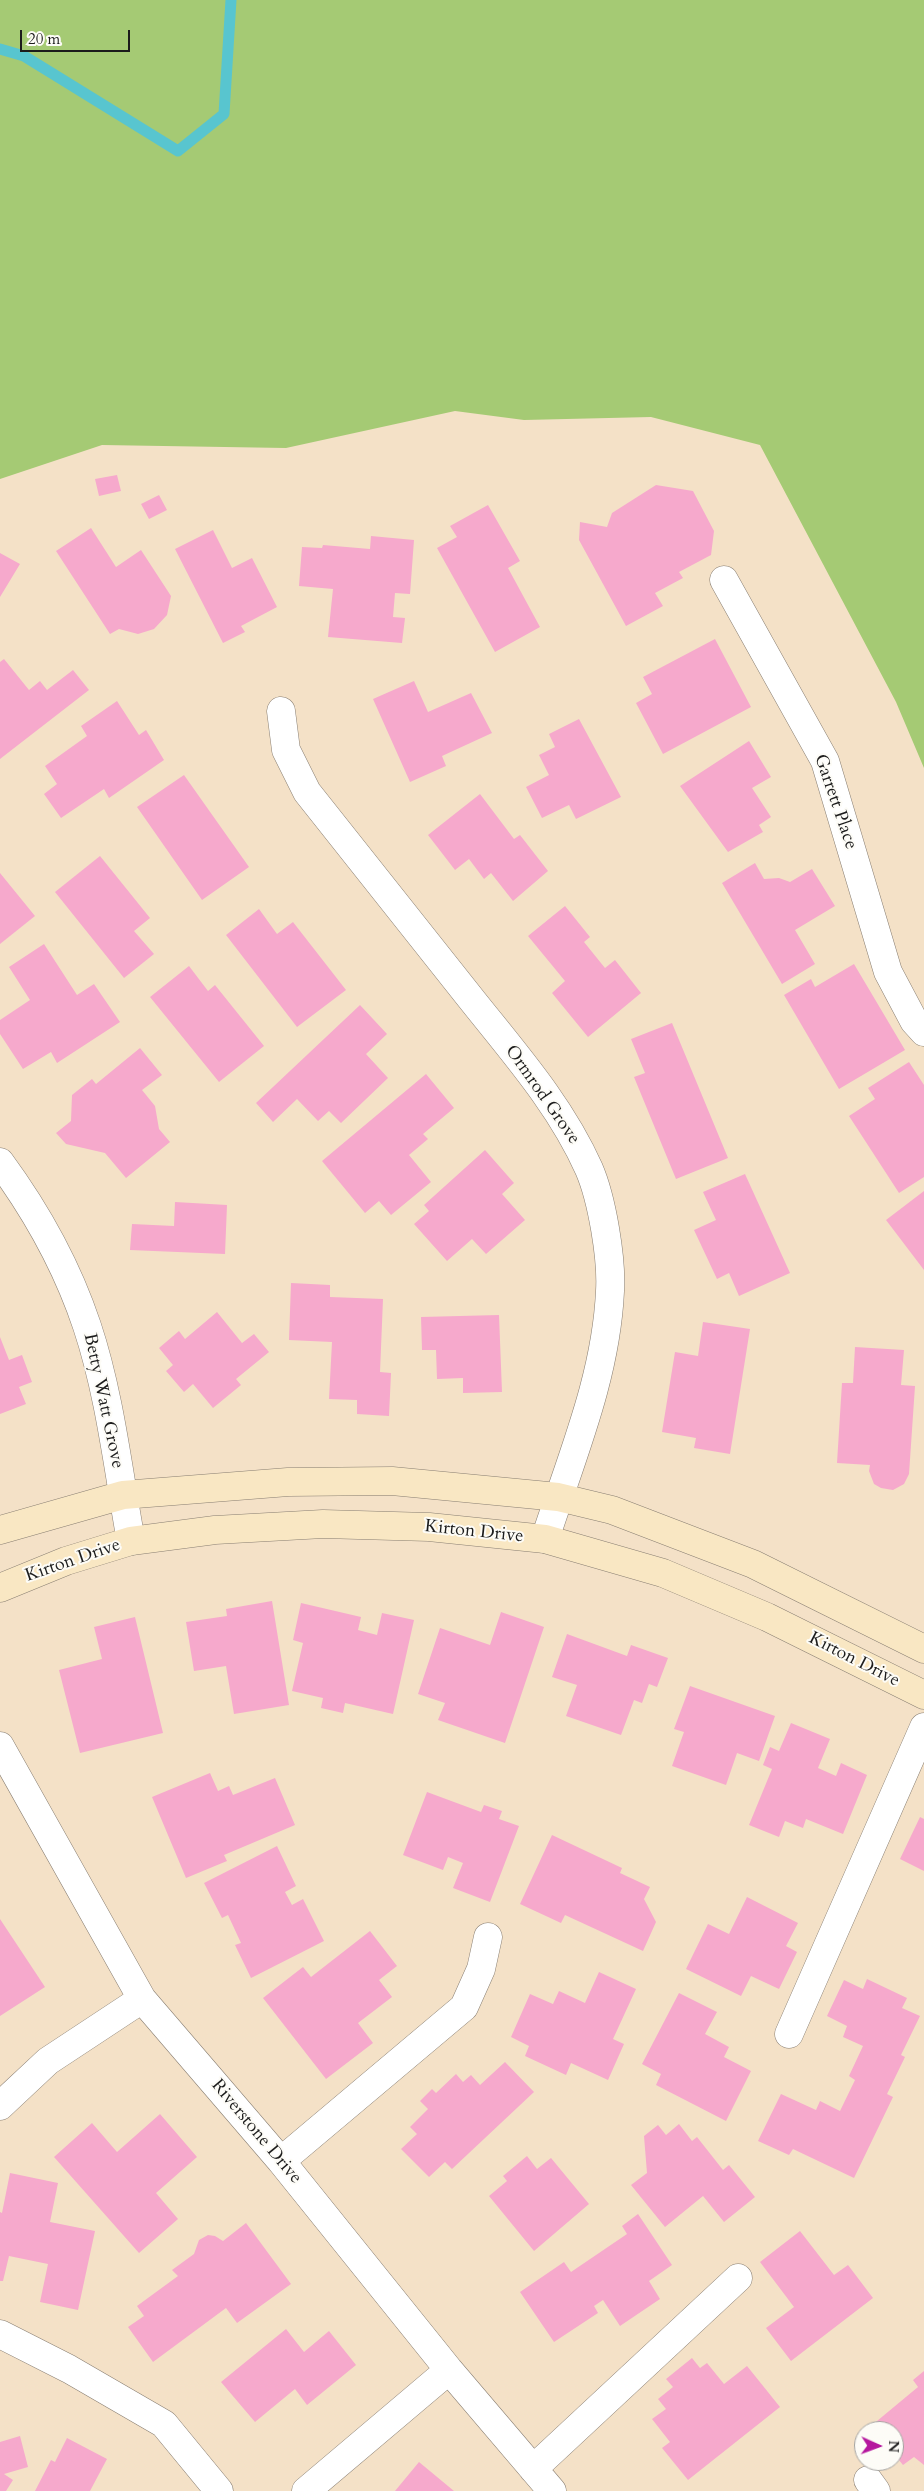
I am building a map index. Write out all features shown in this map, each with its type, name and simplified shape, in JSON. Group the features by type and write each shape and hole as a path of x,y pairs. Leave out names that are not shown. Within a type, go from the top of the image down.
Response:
{"street":[{"name":"Garrett Place","path":"724,580 825,760 888,972 914,1021 924,1032"},
{"name":"Ormrod Grove","path":"281,711 286,750 307,792 529,1072 566,1124 590,1171 605,1226 610,1290 603,1354 592,1397 545,1539"},
{"name":"Betty Watt Grove","path":"0,1162 19,1188 60,1262 87,1325 104,1391 131,1541"},
{"path":"0,1530 123,1495 288,1482 392,1481 558,1497 612,1510 753,1564 924,1649"},
{"name":"Kirton Drive","path":"0,1588 66,1561 131,1541 215,1530 323,1524 429,1527 545,1539 663,1573 768,1617 924,1695"},
{"path":"789,2034 924,1728"},
{"name":"Riverstone Drive","path":"0,1746 142,1998 281,2161 449,2370 552,2491"},
{"path":"281,2161 464,2007 482,1968 488,1936"},
{"path":"0,2106 48,2061 142,1998"},
{"path":"533,2468 738,2278"},
{"path":"0,2334 69,2369 164,2424 219,2491"},
{"path":"306,2491 449,2370"}],"green space":[{"path":"0,0 924,0 924,768 896,702 760,445 651,417 524,420 455,411 286,448 102,445 0,479"}],"building":[{"path":"117,475 121,491 99,496 95,479"},
{"path":"656,485 693,491 714,531 711,555 679,572 683,578 655,593 663,606 626,626 579,540 580,522 607,527 612,513"},
{"path":"159,495 167,510 149,519 141,504"},
{"path":"488,505 520,561 508,568 540,627 495,652 437,548 457,537 450,526"},
{"path":"91,528 116,567 141,550 171,596 167,615 154,629 138,634 119,629 110,634 56,551"},
{"path":"213,530 232,568 252,558 277,607 241,626 245,632 223,643 175,549"},
{"path":"371,536 414,540 410,594 395,593 393,617 405,618 402,643 328,637 333,589 299,586 302,547 322,548 323,545 370,549"},
{"path":"0,553 20,564 0,597"},
{"path":"715,639 751,707 663,754 636,703 652,694 643,677"},
{"path":"4,659 29,690 40,681 47,690 73,670 89,690 0,759 0,662"},
{"path":"414,681 428,712 471,693 492,733 442,756 446,766 410,782 373,699"},
{"path":"117,701 139,735 146,730 164,760 109,798 104,789 61,818 44,794 57,784 45,766 87,736 81,726"},
{"path":"579,719 621,797 576,819 569,805 542,818 526,787 549,775 539,755 555,747 549,734"},
{"path":"749,741 771,777 752,788 771,817 759,825 763,832 728,852 680,786"},
{"path":"184,775 249,867 202,900 137,807"},
{"path":"480,794 514,839 520,835 548,871 513,901 491,873 484,879 469,859 455,870 428,835"},
{"path":"100,856 150,918 134,931 154,954 124,978 55,892"},
{"path":"755,863 764,879 779,878 790,882 812,869 835,906 795,930 815,964 782,984 722,883"},
{"path":"0,873 35,916 0,944"},
{"path":"565,906 590,937 584,942 605,968 615,960 641,993 588,1037 552,993 565,981 528,936"},
{"path":"259,909 277,934 293,922 346,990 297,1027 226,935"},
{"path":"44,944 77,995 94,984 120,1022 57,1063 51,1052 23,1069 0,1034 0,1020 30,1000 9,967"},
{"path":"854,964 905,1050 839,1089 784,995 811,979 815,987"},
{"path":"189,966 208,991 215,985 264,1046 219,1082 150,997"},
{"path":"360,1005 387,1034 366,1054 388,1078 341,1123 329,1111 318,1121 297,1099 273,1122 256,1103"},
{"path":"672,1023 728,1158 676,1179 634,1077 645,1073 631,1039"},
{"path":"140,1048 162,1075 142,1090 155,1106 159,1129 170,1142 126,1178 105,1153 66,1144 56,1133 71,1121 72,1095 92,1079 96,1084"},
{"path":"909,1062 924,1085 924,1177 899,1193 849,1116 875,1099 868,1088"},
{"path":"426,1074 454,1108 423,1134 428,1139 409,1155 431,1182 391,1215 379,1201 365,1213 322,1161"},
{"path":"485,1150 514,1183 502,1194 525,1220 486,1254 472,1239 447,1261 414,1224 429,1211 424,1205"},
{"path":"745,1174 790,1273 739,1296 729,1273 717,1279 694,1230 716,1220 703,1192"},
{"path":"924,1191 924,1270 886,1220"},
{"path":"175,1202 227,1205 225,1254 130,1250 132,1224 174,1226"},
{"path":"291,1283 330,1285 330,1297 383,1299 380,1372 391,1373 389,1416 357,1414 357,1400 329,1399 332,1342 289,1340"},
{"path":"217,1312 242,1343 254,1334 269,1352 236,1379 241,1385 213,1408 193,1384 184,1392 166,1371 173,1365 159,1348 179,1331 185,1339"},
{"path":"499,1315 502,1392 463,1393 463,1378 437,1379 436,1350 422,1350 421,1317"},
{"path":"703,1322 750,1329 730,1454 694,1448 696,1438 662,1432 675,1352 698,1356"},
{"path":"0,1337 9,1360 22,1355 32,1382 19,1387 26,1404 0,1414"},
{"path":"855,1347 904,1350 901,1385 915,1386 909,1474 904,1484 893,1490 881,1488 874,1484 869,1471 870,1465 837,1463 842,1383 853,1383"},
{"path":"272,1601 289,1705 234,1714 226,1666 194,1671 186,1622 227,1616 226,1609"},
{"path":"301,1603 361,1617 358,1630 377,1635 382,1613 414,1620 393,1714 345,1703 343,1713 321,1708 323,1698 292,1691 303,1643 293,1640"},
{"path":"501,1612 544,1627 505,1743 438,1720 445,1703 418,1694 440,1628 490,1645"},
{"path":"135,1617 163,1733 80,1753 59,1670 102,1659 94,1627"},
{"path":"567,1634 627,1656 631,1645 668,1658 657,1687 649,1684 642,1703 634,1700 621,1735 566,1716 577,1685 552,1677"},
{"path":"690,1686 775,1716 759,1761 737,1753 726,1785 672,1766 684,1732 674,1729"},
{"path":"791,1723 830,1739 818,1768 836,1776 841,1763 867,1775 843,1834 806,1819 803,1828 785,1821 779,1837 749,1825 772,1769 763,1765 770,1747 779,1751"},
{"path":"210,1773 218,1791 229,1786 233,1795 275,1778 295,1825 224,1855 227,1861 186,1878 152,1797"},
{"path":"427,1792 481,1812 484,1805 502,1811 499,1819 519,1826 490,1902 453,1888 463,1863 448,1857 443,1870 403,1855"},
{"path":"920,1817 924,1819 924,1871 900,1859"},
{"path":"552,1835 622,1868 620,1873 650,1887 644,1899 656,1922 643,1951 565,1915 561,1923 520,1904"},
{"path":"277,1846 296,1886 285,1892 292,1905 303,1899 324,1941 251,1978 235,1945 241,1943 228,1915 222,1918 204,1883"},
{"path":"747,1897 798,1923 786,1946 797,1952 779,1989 751,1976 741,1996 686,1969 708,1924 729,1934"},
{"path":"0,1919 45,1987 0,2016"},
{"path":"370,1931 397,1966 379,1980 392,1997 358,2023 373,2043 326,2079 263,1998 303,1967 311,1977"},
{"path":"599,1972 636,1989 613,2039 624,2044 608,2080 571,2063 566,2075 525,2056 529,2046 511,2037 530,1994 553,2004 559,1991 585,2003"},
{"path":"867,1979 907,1998 902,2008 920,2016 901,2055 905,2057 887,2094 893,2097 854,2178 793,2149 789,2155 758,2141 781,2094 816,2110 820,2101 840,2111 855,2080 849,2076 863,2046 843,2037 847,2026 827,2016 844,1980 863,1989"},
{"path":"679,1993 717,2012 705,2034 729,2047 724,2057 751,2071 726,2121 656,2085 661,2074 642,2064"},
{"path":"505,2062 534,2092 452,2169 445,2162 429,2177 401,2149 417,2134 410,2127 428,2109 420,2101 432,2089 436,2093 456,2074 463,2082 471,2075 480,2085"},
{"path":"160,2114 197,2157 156,2193 178,2219 139,2253 54,2157 92,2123 117,2152"},
{"path":"679,2124 692,2141 697,2137 723,2170 729,2165 755,2197 724,2222 703,2196 665,2227 631,2185 647,2173 644,2136 658,2125 666,2135"},
{"path":"527,2156 537,2169 551,2158 589,2204 534,2251 489,2196 507,2181 503,2176"},
{"path":"10,2173 58,2183 50,2222 95,2231 78,2310 40,2302 48,2264 9,2256 3,2281 0,2281 0,2212 2,2213"},
{"path":"638,2214 672,2265 649,2281 660,2299 620,2326 603,2300 594,2306 598,2313 554,2342 520,2292 564,2262 571,2272 627,2234 622,2226"},
{"path":"246,2223 291,2284 237,2323 226,2308 153,2362 128,2327 144,2316 137,2306 178,2276 172,2270 194,2254 199,2240 208,2235 215,2236 223,2241"},
{"path":"800,2231 834,2275 848,2265 873,2298 791,2361 766,2328 794,2307 760,2262"},
{"path":"286,2329 304,2352 329,2331 356,2365 307,2405 295,2389 255,2422 221,2382"},
{"path":"692,2358 700,2368 707,2363 724,2384 747,2366 780,2407 688,2480 662,2448 670,2442 652,2419 666,2409 658,2399 673,2387 666,2379"},
{"path":"924,2371 924,2465 914,2457 904,2464 904,2421 877,2421 918,2387 913,2380"},
{"path":"20,2436 28,2467 4,2474 13,2480 6,2491 0,2491 0,2442"},
{"path":"67,2438 107,2459 90,2491 35,2491 51,2460 55,2462"},
{"path":"419,2462 454,2491 395,2491"}],"waterway":[{"path":"0,49 24,56 178,151 224,114 231,0"}]}
